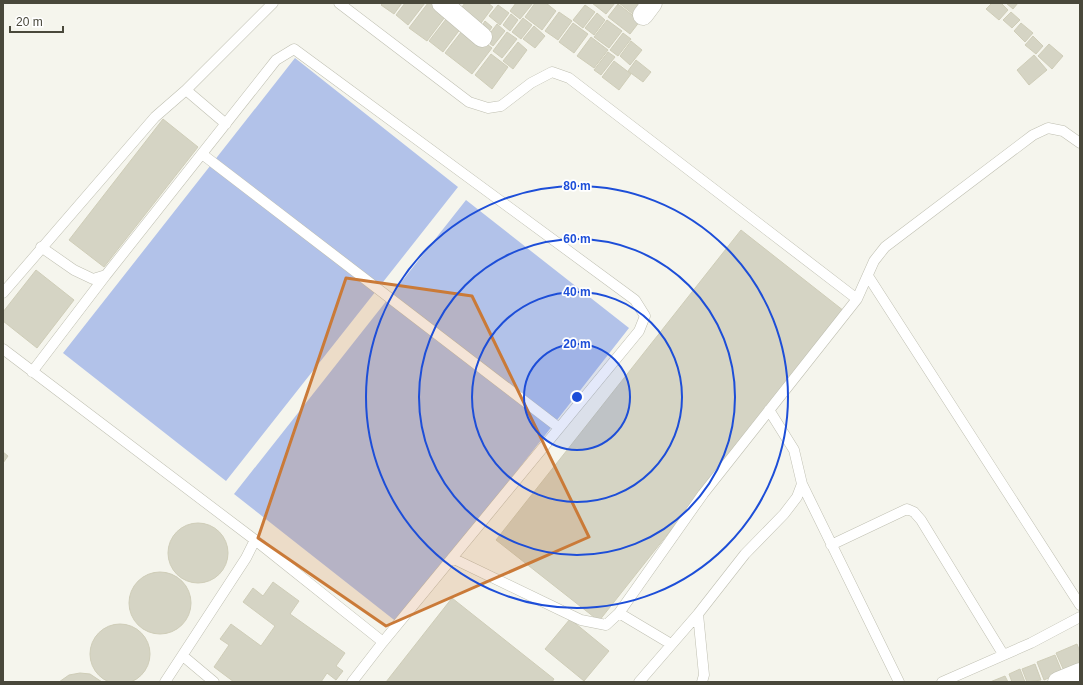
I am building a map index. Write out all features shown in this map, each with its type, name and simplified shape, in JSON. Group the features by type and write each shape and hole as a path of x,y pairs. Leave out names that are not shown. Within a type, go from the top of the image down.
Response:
{"street":[{"path":"442,3 482,37"},
{"path":"1058,682 1080,673"}],"lane":[{"path":"3,293 41,247 155,117 186,90 273,3"},
{"path":"339,3 469,102 488,108 500,106 531,83 552,72 569,78 857,299"},
{"path":"32,372 106,275 276,60 294,49 635,300 645,316 639,331 558,427 352,682"},
{"path":"186,90 226,124"},
{"path":"452,558 581,620 606,625 619,613 703,494 857,299 874,260 885,247 1033,134 1048,128 1063,131 1080,143"},
{"path":"202,154 558,427"},
{"path":"41,247 74,270 93,279 106,275"},
{"path":"868,276 1080,605"},
{"path":"3,349 255,540 383,642"},
{"path":"769,410 794,450 802,484 899,682"},
{"path":"639,682 698,614 745,554 784,514 797,497 802,484"},
{"path":"831,545 907,509 914,512 922,520 1003,654"},
{"path":"166,682 246,558 255,540"},
{"path":"619,613 671,644"},
{"path":"698,614 704,675 702,682"},
{"path":"942,682 1031,643 1080,617"},
{"path":"183,656 214,682"}],"highlighted area":[{"path":"346,278 472,296 589,537 386,626 258,538"}],"water":[{"path":"295,58 458,187 226,481 63,353"},
{"path":"466,200 629,328 398,623 234,494"}],"building":[{"path":"383,3 402,3 394,14 381,5"},
{"path":"405,3 425,3 408,25 396,15"},
{"path":"428,3 435,3 448,13 427,41 409,28"},
{"path":"465,3 488,3 493,7 478,27 458,12"},
{"path":"516,3 533,3 520,19 510,11"},
{"path":"535,3 546,3 556,11 542,30 525,17"},
{"path":"592,3 615,3 606,14"},
{"path":"619,3 644,3 638,18"},
{"path":"992,3 1001,3 1008,10 999,20 986,9"},
{"path":"1006,3 1018,3 1013,9"},
{"path":"618,4 640,21 630,34 608,17"},
{"path":"498,5 509,13 500,25 489,16"},
{"path":"585,5 595,12 583,28 573,20"},
{"path":"559,12 572,21 558,40 545,31"},
{"path":"1011,12 1020,20 1012,28 1003,20"},
{"path":"597,13 605,20 594,35 585,28"},
{"path":"450,14 464,24 443,52 429,41"},
{"path":"511,14 518,20 510,31 503,25"},
{"path":"523,18 532,25 521,39 512,32"},
{"path":"607,20 622,31 609,48 594,37"},
{"path":"485,21 492,27 486,36 479,30"},
{"path":"573,23 588,34 574,53 559,42"},
{"path":"1021,23 1033,33 1025,42 1014,31"},
{"path":"497,24 505,31 493,46 485,40"},
{"path":"534,26 545,36 535,48 523,39"},
{"path":"465,27 492,48 472,74 445,53"},
{"path":"507,32 517,39 502,58 493,51"},
{"path":"623,33 631,39 618,56 610,50"},
{"path":"1033,36 1043,46 1036,54 1025,45"},
{"path":"591,37 608,50 594,68 577,56"},
{"path":"631,41 642,50 630,65 620,56"},
{"path":"518,42 527,50 513,69 503,61"},
{"path":"1049,44 1063,56 1052,69 1038,56"},
{"path":"608,52 615,57 601,75 594,70"},
{"path":"491,54 508,67 492,89 475,75"},
{"path":"1034,55 1047,70 1029,85 1017,70"},
{"path":"636,60 651,72 643,82 628,71"},
{"path":"614,61 631,74 619,90 602,77"},
{"path":"163,119 198,147 104,267 69,240"},
{"path":"741,230 844,311 599,621 496,540"},
{"path":"36,270 74,300 37,348 3,321 3,312"},
{"path":"3,452 8,456 3,463"},
{"path":"192,523 204,523 220,531 226,541 228,553 226,565 220,575 204,583 192,583 176,575 168,559 168,547 176,531"},
{"path":"160,572 172,575 182,581 188,591 191,603 188,615 182,625 172,631 160,634 148,631 138,625 132,615 129,603 132,591 138,581 148,575"},
{"path":"273,582 299,601 290,614 345,653 336,666 343,671 336,680 327,673 321,682 234,682 214,667 229,645 220,639 231,624 261,646 275,626 243,602 253,588 263,596"},
{"path":"452,598 554,679 552,682 386,682"},
{"path":"570,619 609,651 584,681 545,649"},
{"path":"114,624 126,624 137,629 145,637 150,648 148,666 137,679 126,684 114,684 103,679 95,671 90,660 90,648 95,637 103,629"},
{"path":"1077,644 1080,652 1080,667 1065,673 1056,653"},
{"path":"1055,655 1062,672 1044,680 1037,662"},
{"path":"1035,664 1041,680 1027,682 1022,669"},
{"path":"1020,669 1025,682 1012,682 1009,674"},
{"path":"80,673 90,674 102,682 59,682 69,675"},
{"path":"1005,676 1008,682 990,682"}]}
